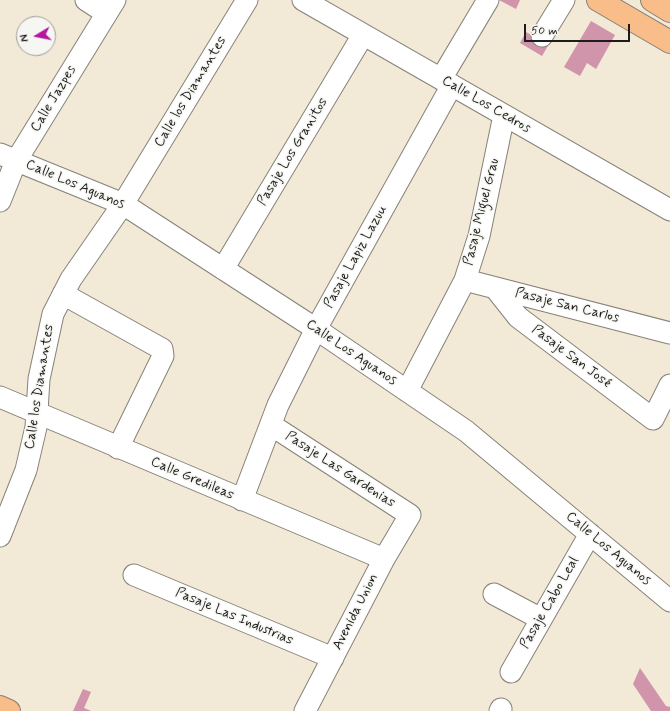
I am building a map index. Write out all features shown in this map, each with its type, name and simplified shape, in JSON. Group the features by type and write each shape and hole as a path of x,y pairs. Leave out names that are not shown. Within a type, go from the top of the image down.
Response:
{"main road":[{"path":"598,0 662,38"},
{"path":"0,707 9,711"}],"street":[{"path":"86,0 111,7"},
{"name":"Calle los Diamantes","path":"0,536 26,470 36,427 39,379 53,314 70,279 123,204 248,0"},
{"name":"Calle Los Cedros","path":"303,0 670,210"},
{"name":"Pasaje Lapiz Lazuu","path":"242,500 278,405 316,329 447,82 488,0"},
{"path":"542,36 564,0"},
{"path":"662,38 664,5"},
{"name":"Calle Jazpes","path":"0,201 8,158 111,7"},
{"name":"Pasaje Los Granitos","path":"223,269 363,35"},
{"name":"Pasaje Miguel Grau","path":"408,391 465,280 479,236 504,115"},
{"name":"Calle Los Aguanos","path":"8,158 123,204 316,329 466,431 670,601"},
{"name":"Pasaje San Carlos","path":"465,280 670,333"},
{"name":"Pasaje San José","path":"495,288 518,317 653,419 670,385"},
{"path":"63,294 162,349 163,356 118,448"},
{"name":"Calle Gredileas","path":"0,397 37,414 384,559"},
{"name":"Pasaje Las Gardenias","path":"271,425 410,515"},
{"name":"Avenida Union","path":"305,711 384,559 410,515"},
{"name":"Pasaje Cabo Leal","path":"510,672 590,534"},
{"name":"Pasaje Las Industrias","path":"134,575 333,658"},
{"path":"494,594 541,619"}],"building":[{"path":"499,0 520,0 516,9"},
{"path":"591,21 615,35 596,69 587,63 580,76 564,67"},
{"path":"526,32 549,44 542,56 520,43"},
{"path":"640,668 666,706 670,707 670,711 651,711 633,684"},
{"path":"83,689 91,692 84,708 91,711 73,711"}]}
